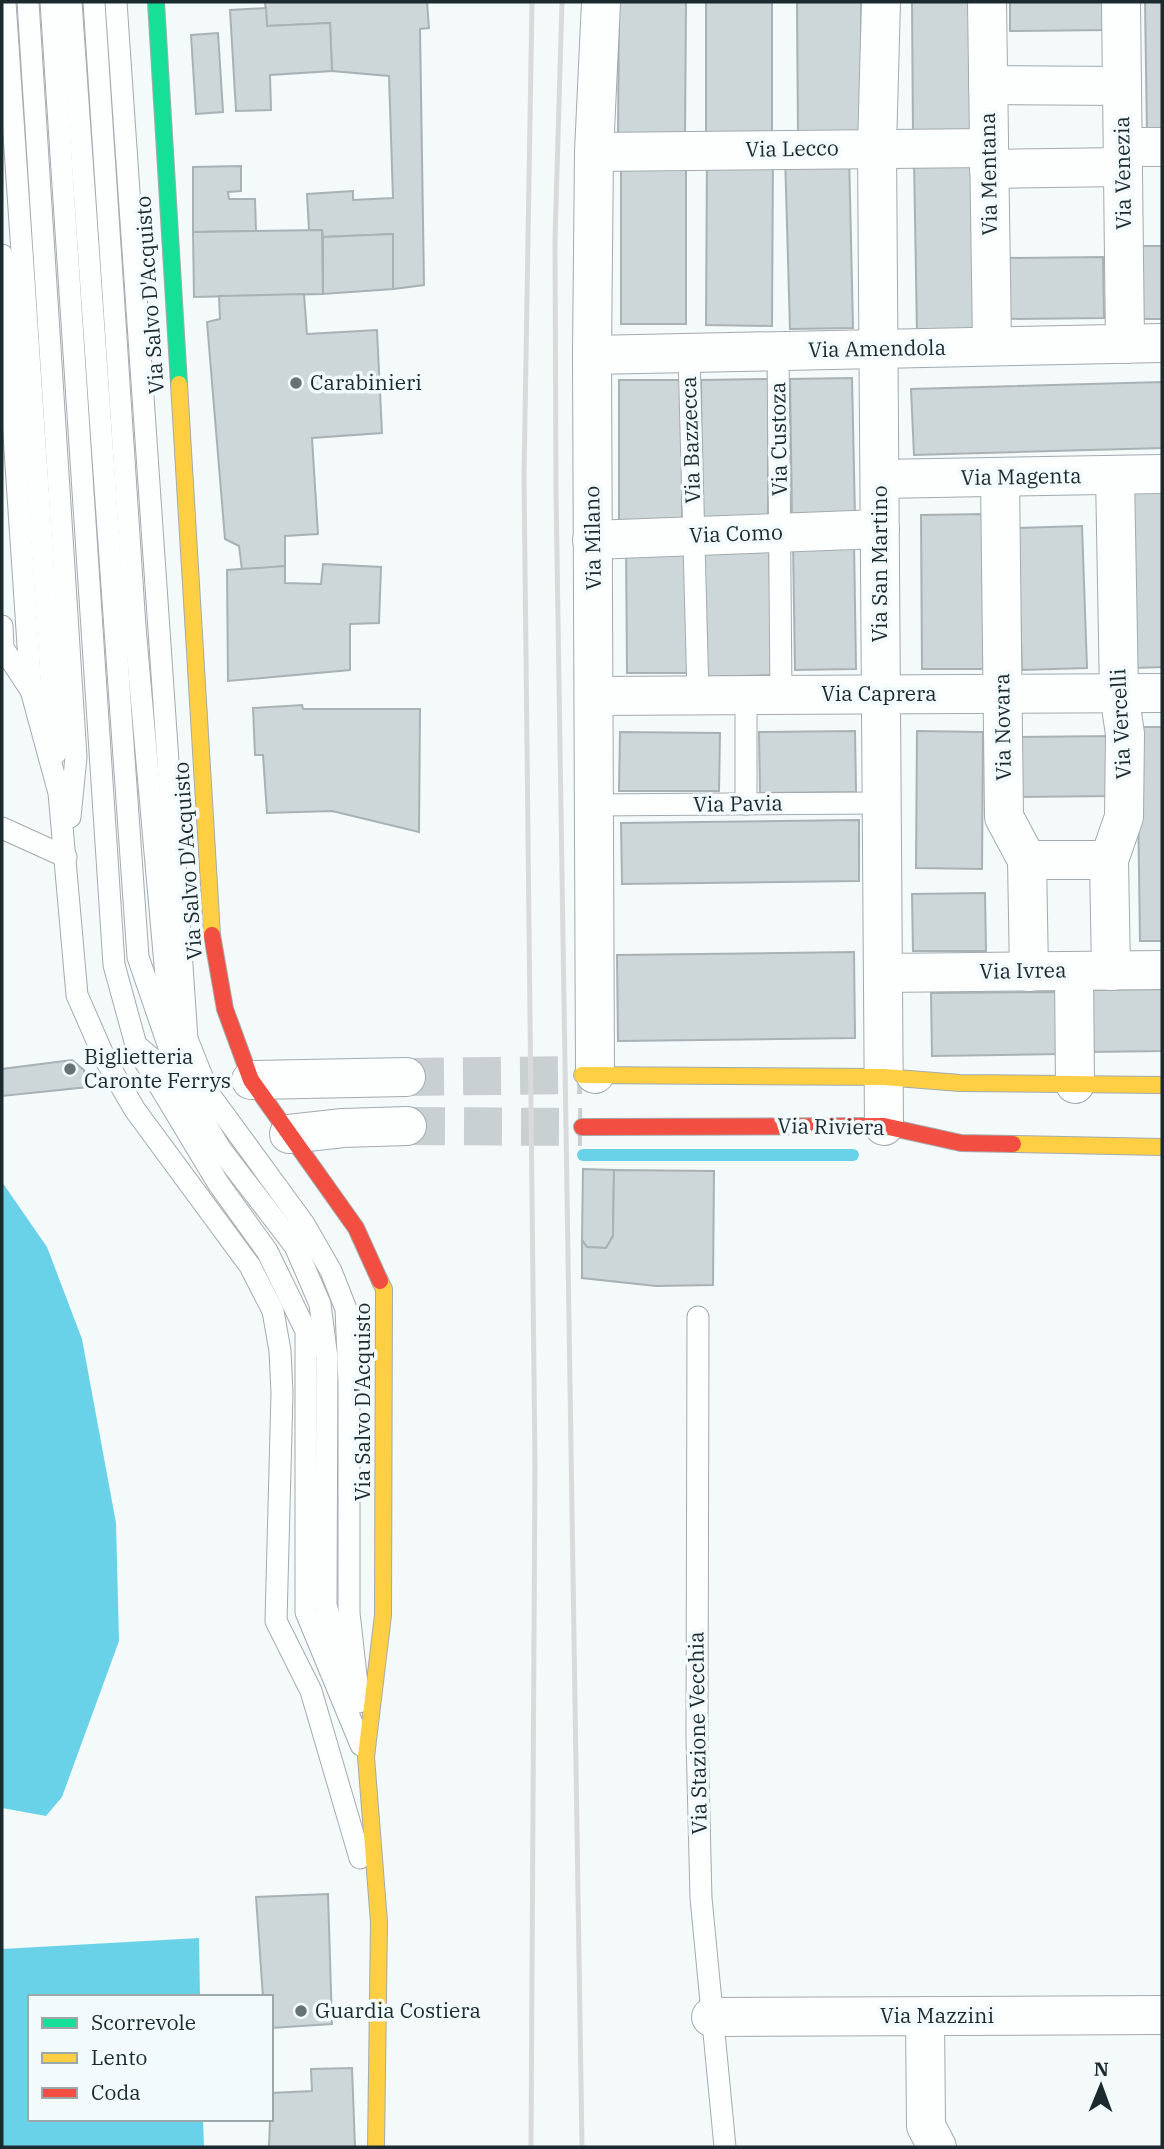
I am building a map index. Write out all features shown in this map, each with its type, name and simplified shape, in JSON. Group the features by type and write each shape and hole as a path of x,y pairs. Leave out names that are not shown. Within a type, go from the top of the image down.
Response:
{"street":[{"name":"Via Salvo D'Acquisto","path":"156,2 212,949 225,1009 251,1080 356,1228 384,1289 383,1615 366,1757 379,1922 376,2147"},
{"name":"Via Milano","path":"589,1075 596,696 592,540 594,152 601,2"},
{"name":"Via San Martino","path":"881,2 877,148 884,1126"},
{"name":"Via Mentana","path":"987,2 992,346"},
{"name":"Via Venezia","path":"1121,2 1123,157 1144,343"},
{"path":"988,85 1122,86"},
{"name":"Via Lecco","path":"594,152 877,148 989,159 1123,157 1162,147"},
{"name":"Via Amendola","path":"592,355 1144,343"},
{"name":"Via Magenta","path":"880,479 1162,474"},
{"name":"Via Vercelli","path":"1074,1084 1109,860 1124,817 1125,734 1119,693 1115,475"},
{"name":"Via Novara","path":"1000,477 1004,817 1027,860 1029,972"},
{"name":"Via Como","path":"592,540 880,529"},
{"name":"Via Caprera","path":"596,696 1162,693"},
{"path":"1027,860 1109,860"},
{"name":"Via Ivrea","path":"883,972 1162,970"},
{"path":"589,1075 884,1077 960,1083 1162,1085"},
{"path":"251,1080 406,1077"},
{"path":"289,1134 407,1126"},
{"name":"Via Riviera","path":"582,1127 884,1126 961,1143 1162,1147"},
{"name":"Via Mazzini","path":"711,2017 1162,2015"},
{"path":"925,2016 926,2126 937,2147"}],"lane":[{"path":"5,2 59,793 77,995 105,1059 135,1110 250,1266 273,1311 280,1351 282,1393 276,1621 311,1691 379,1922"},
{"path":"29,2 76,757 66,857"},
{"path":"51,2 114,965 136,1045 218,1183 267,1251 306,1331 306,1612 366,1757"},
{"path":"71,2 138,957 182,1084 221,1150 295,1246 320,1304 327,1358 326,1605 366,1757"},
{"path":"94,2 135,627 170,1021 182,1084"},
{"path":"116,2 187,1039 209,1094 304,1224 331,1271 346,1309 349,1382 349,1613 366,1757"},
{"path":"2,256 31,690 59,793"},
{"name":"Via Custoza","path":"747,804 764,695 780,533 778,351"},
{"name":"Via Bazzecca","path":"689,354 698,695"},
{"path":"2,626 3,648 31,690"},
{"name":"Via Pavia","path":"594,805 882,803"},
{"path":"2,828 66,857"},
{"path":"170,1021 187,1039"},
{"path":"136,1045 182,1084"},
{"name":"Via Stazione Vecchia","path":"698,1317 697,1738 701,1898 725,2147"}],"water":[{"path":"2,1182 47,1247 82,1339 116,1523 119,1641 62,1797 46,1816 2,1808"},
{"path":"199,1938 200,1995 28,1995 28,2121 203,2121 204,2147 2,2147 2,1949"}],"building":[{"path":"265,2 427,2 429,28 420,29 424,285 393,289 393,234 323,237 322,230 309,230 307,194 353,191 353,200 393,198 389,76 332,71 330,23 267,26"},
{"path":"619,2 686,2 685,137 618,136"},
{"path":"706,2 772,2 772,135 706,135"},
{"path":"797,2 861,2 861,136 798,136"},
{"path":"912,2 976,2 978,133 913,134"},
{"path":"1010,2 1108,2 1108,30 1010,31"},
{"path":"1145,2 1162,2 1162,134 1147,134"},
{"path":"266,8 267,26 330,23 332,71 270,75 271,110 236,111 230,10"},
{"path":"218,33 223,112 196,114 191,35"},
{"path":"707,154 773,154 772,326 706,325"},
{"path":"849,154 853,328 790,329 785,155"},
{"path":"621,155 686,155 686,324 621,324"},
{"path":"983,158 986,331 917,333 914,160"},
{"path":"241,166 241,191 228,192 229,199 255,199 256,231 193,232 193,167"},
{"path":"322,230 323,294 194,297 193,232"},
{"path":"393,234 393,289 323,294 323,237"},
{"path":"1136,246 1162,246 1162,319 1137,319"},
{"path":"1103,257 1104,318 1005,319 1004,258"},
{"name":"Carabinieri","path":"304,294 307,334 377,330 382,433 312,438 318,534 285,536 285,566 242,570 239,546 225,539 207,322 220,319 219,296"},
{"path":"852,378 855,517 792,518 790,379"},
{"path":"768,379 768,516 702,517 701,380"},
{"path":"619,380 682,380 682,521 619,521"},
{"path":"1162,382 1162,448 914,455 911,389"},
{"path":"1162,492 1162,667 1135,668 1129,493"},
{"path":"984,514 985,669 922,669 921,515"},
{"path":"1082,526 1087,668 1022,670 1017,528"},
{"path":"769,541 772,675 705,677 703,543"},
{"path":"854,542 856,669 795,670 793,543"},
{"path":"689,544 690,673 627,673 626,545"},
{"path":"323,564 381,567 379,623 350,624 350,670 228,681 227,570 285,566 285,583 321,584"},
{"path":"302,705 303,709 420,709 419,832 332,811 267,813 263,755 255,755 253,708"},
{"path":"1137,727 1162,727 1162,941 1140,941"},
{"path":"855,731 856,792 760,793 759,732"},
{"path":"917,731 983,732 982,869 916,868"},
{"path":"620,732 720,733 719,791 619,791"},
{"path":"1114,736 1115,796 1018,797 1017,737"},
{"path":"859,820 859,881 622,884 621,823"},
{"path":"985,893 986,951 913,951 912,894"},
{"path":"854,952 855,1038 618,1041 617,955"},
{"path":"1162,989 1162,1051 1090,1052 1089,990"},
{"path":"1057,992 1059,1054 932,1056 931,993"},
{"path":"72,1060 84,1070 88,1087 2,1096 2,1069"},
{"path":"583,1169 614,1170 613,1236 606,1248 587,1247 582,1240"},
{"path":"614,1170 714,1171 713,1285 656,1286 582,1278 582,1240 587,1247 606,1248 613,1236"},
{"path":"328,1894 332,2024 273,2028 273,1995 263,1995 256,1897"},
{"path":"352,2068 355,2147 269,2147 273,2093 312,2091 311,2069"}],"waterway":[{"path":"583,1155 853,1155"}],"tunnel":[{"path":"406,1077 582,1075"},
{"path":"407,1126 582,1127"}],"railway":[{"path":"531,2147 535,1465 524,476 532,2"},
{"path":"562,2 555,239 556,492 582,2147"}],"traffic: fast":[{"path":"156,2 179,384"}],"traffic: slow":[{"path":"179,384 212,935"},
{"path":"582,1075 884,1077 960,1083 1162,1085"},
{"path":"1013,1144 1162,1147"},
{"path":"366,1757 383,1615 384,1289 380,1281"},
{"path":"366,1757 379,1922 376,2147"}],"traffic: jam":[{"path":"212,935 225,1009 251,1080 356,1228 380,1281"},
{"path":"582,1127 884,1126 961,1143 1013,1144"}],"place":[{"name":"Carabinieri","path":"296,383"},
{"name":"Biglietteria Caronte Ferrys","path":"70,1069"},
{"name":"Guardia Costiera","path":"301,2011"}]}
